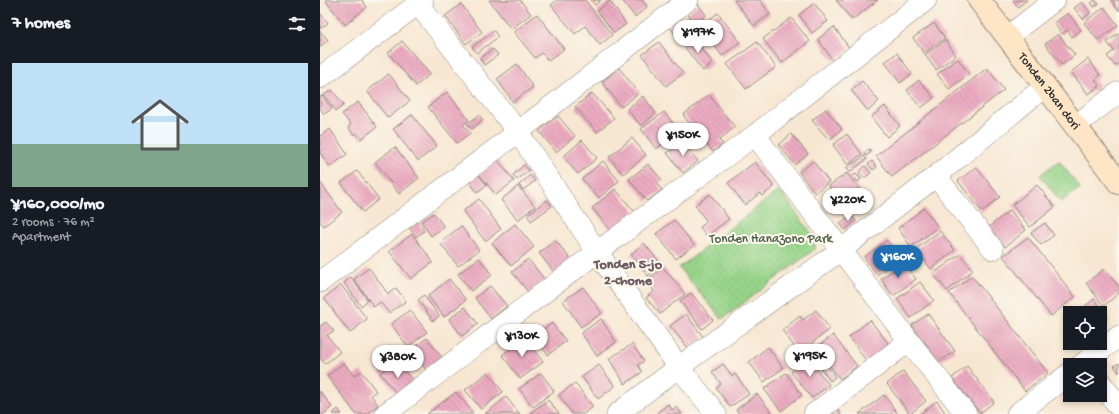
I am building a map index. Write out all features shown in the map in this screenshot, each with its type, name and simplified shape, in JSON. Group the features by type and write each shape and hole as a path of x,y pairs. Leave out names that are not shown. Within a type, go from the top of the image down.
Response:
{"street":[{"path":"320,282 518,132 688,0"},
{"path":"385,414 597,252 755,135 926,0"},
{"name":"Tonden 2ban dori","path":"979,0 1044,87 1119,183"},
{"path":"1007,37 1055,0"},
{"path":"320,78 421,2 518,132 597,252 679,367 716,414"},
{"path":"617,414 679,367 841,250 936,176 1044,87"},
{"path":"1075,126 1119,92"},
{"path":"755,135 909,341 966,414"},
{"path":"936,176 994,249"},
{"path":"1091,358 1119,336"},
{"path":"814,414 909,341"},
{"path":"1017,414 1063,380"},
{"path":"1107,391 1119,407"}],"green space":[{"path":"1059,161 1080,188 1061,202 1040,175"},
{"name":"Tonden Hanazono Park","path":"779,190 815,238 815,249 722,319 679,268"}],"building":[{"path":"325,0 362,0 367,7 345,25"},
{"path":"489,0 520,0 531,14 511,29"},
{"path":"557,0 585,0 612,35 600,45 585,26 575,34 551,5"},
{"path":"591,0 601,0 595,5"},
{"path":"622,0 642,0 647,7 635,17"},
{"path":"734,0 760,0 770,14 754,26"},
{"path":"836,0 878,0 852,20"},
{"path":"1013,0 1027,0 1018,7"},
{"path":"1095,0 1099,4 1094,7 1091,3"},
{"path":"1111,0 1119,0 1119,11"},
{"path":"610,1 626,24 614,33 597,11"},
{"path":"1082,2 1090,13 1083,19 1074,8"},
{"path":"814,3 828,21 812,33 799,15"},
{"path":"461,4 482,32 466,44 445,16"},
{"path":"698,4 706,15 695,24 687,13"},
{"path":"1104,7 1118,25 1098,40 1084,23"},
{"path":"320,13 328,23 320,29"},
{"path":"718,13 740,42 722,56 700,26"},
{"path":"1068,13 1081,30 1072,37 1068,30 1062,34 1054,23"},
{"path":"537,14 564,49 548,61 542,53 535,58 514,32"},
{"path":"791,18 810,41 782,63 763,39"},
{"path":"675,21 687,36 680,41 669,26"},
{"path":"934,23 945,38 924,53 913,38"},
{"path":"834,27 850,49 833,61 818,39"},
{"path":"320,31 328,40 320,47"},
{"path":"494,31 498,37 477,53 472,47"},
{"path":"1119,33 1119,63 1115,66 1107,56 1114,51 1107,42"},
{"path":"1058,34 1075,55 1062,65 1045,44"},
{"path":"693,37 713,63 703,71 683,45"},
{"path":"945,40 956,55 936,70 925,55"},
{"path":"402,41 430,74 416,86 388,53"},
{"path":"659,42 683,73 666,86 642,55"},
{"path":"757,42 776,67 746,89 727,64"},
{"path":"493,49 498,55 484,65 480,58"},
{"path":"897,53 912,74 900,83 885,62"},
{"path":"958,59 969,74 949,89 937,74"},
{"path":"1088,59 1100,75 1095,80 1100,86 1088,94 1071,72"},
{"path":"517,64 533,87 513,102 497,79"},
{"path":"619,68 639,93 621,107 602,82"},
{"path":"987,68 1004,90 892,177 876,156"},
{"path":"389,74 410,101 388,118 367,91"},
{"path":"919,80 934,98 921,108 907,90"},
{"path":"862,81 879,101 868,111 851,90"},
{"path":"332,90 344,105 336,111 324,95"},
{"path":"447,92 469,120 463,125 470,133 457,143 428,107"},
{"path":"592,93 614,118 597,132 575,107"},
{"path":"709,95 735,127 719,140 723,144 713,152 683,115"},
{"path":"323,96 332,109 324,114 320,108 320,97"},
{"path":"643,96 656,113 641,126 627,109"},
{"path":"358,102 377,127 361,139 356,133 354,135 348,127 351,125 342,114"},
{"path":"885,106 900,126 887,137 871,117"},
{"path":"826,109 842,129 829,140 812,120"},
{"path":"664,112 679,131 656,149 641,129"},
{"path":"412,115 437,146 418,161 393,129"},
{"path":"479,115 483,120 472,129 467,124"},
{"path":"558,116 575,136 556,152 539,131"},
{"path":"330,129 347,154 330,167 320,153 320,136"},
{"path":"791,134 808,154 795,165 779,145"},
{"path":"847,134 862,154 848,165 833,145"},
{"path":"632,138 646,155 623,174 609,157"},
{"path":"582,140 597,158 578,174 563,157"},
{"path":"682,142 698,161 683,173 667,153"},
{"path":"395,147 419,178 399,194 375,162"},
{"path":"869,149 871,152 866,156 864,153"},
{"path":"864,156 867,159 850,172 846,168 853,164"},
{"path":"498,160 514,181 496,195 479,174"},
{"path":"603,161 619,181 599,198 582,179"},
{"path":"813,161 829,182 815,193 799,172"},
{"path":"872,161 877,167 873,170 868,164"},
{"path":"755,162 774,187 762,196 760,193 745,205 728,183"},
{"path":"648,164 662,180 657,184 662,190 647,201 629,179"},
{"path":"524,165 529,171 517,180 513,175"},
{"path":"865,166 871,173 864,178 859,172"},
{"path":"976,167 1000,197 982,212 958,181"},
{"path":"475,170 487,185 477,192 466,177"},
{"path":"357,171 379,199 363,212 341,183"},
{"path":"847,173 868,201 850,214 829,186"},
{"path":"856,174 861,179 858,182 853,176"},
{"path":"530,175 535,181 523,190 519,185"},
{"path":"320,182 342,212 324,226 320,222"},
{"path":"1037,185 1055,207 1030,227 1012,205"},
{"path":"518,186 535,206 518,220 501,200"},
{"path":"615,189 635,212 612,232 592,208"},
{"path":"710,194 729,219 707,236 700,227 707,222 695,205"},
{"path":"479,199 501,229 485,241 463,211"},
{"path":"547,200 552,206 531,221 527,215"},
{"path":"924,208 938,227 911,247 898,228"},
{"path":"1010,210 1026,230 1005,247 989,227"},
{"path":"434,213 444,227 431,236 421,222"},
{"path":"851,215 856,221 845,230 840,223"},
{"path":"414,218 424,231 416,237 406,223"},
{"path":"674,220 694,245 676,259 656,234"},
{"path":"1045,223 1054,235 1041,245 1031,233"},
{"path":"515,224 534,247 511,266 492,243"},
{"path":"461,226 479,250 458,266 440,243"},
{"path":"940,231 955,250 931,269 916,249"},
{"path":"412,234 433,262 411,279 389,251"},
{"path":"1028,237 1075,297 1051,316 1003,256"},
{"path":"555,240 573,262 556,275 539,253"},
{"path":"887,240 900,257 877,275 864,257"},
{"path":"644,243 662,265 648,276 631,254"},
{"path":"960,254 973,270 947,291 933,274"},
{"path":"479,258 492,275 471,291 458,274"},
{"path":"528,259 546,281 530,294 512,272"},
{"path":"903,263 916,279 893,296 881,279"},
{"path":"663,267 685,294 660,314 646,298 654,291 646,281"},
{"path":"369,268 388,294 396,288 406,301 389,313 380,302 374,307 354,279"},
{"path":"1104,269 1119,287 1119,293 1104,306 1086,283"},
{"path":"972,276 1048,373 1025,391 949,293"},
{"path":"351,277 368,300 361,306 344,283"},
{"path":"449,279 466,300 444,317 428,296"},
{"path":"920,282 934,300 911,318 897,299"},
{"path":"341,285 367,319 350,333 324,298"},
{"path":"490,286 507,306 491,319 475,298"},
{"path":"583,287 602,313 581,327 563,301"},
{"path":"691,293 713,320 702,329 680,301"},
{"path":"424,295 439,316 433,321 418,300"},
{"path":"1094,299 1099,306 1085,306"},
{"path":"465,307 478,324 462,336 449,319"},
{"path":"410,310 427,332 408,347 391,324"},
{"path":"816,310 830,329 799,353 782,330 800,316 803,320"},
{"path":"686,314 704,338 689,349 670,326"},
{"path":"928,314 955,351 939,362 912,325"},
{"path":"601,319 616,342 597,356 581,333"},
{"path":"870,320 891,347 868,363 849,337"},
{"path":"326,322 334,331 327,335 340,352 325,364 320,358 320,326"},
{"path":"552,323 566,341 548,355 534,336"},
{"path":"833,335 857,366 840,379 816,348"},
{"path":"427,338 443,359 427,371 411,350"},
{"path":"525,338 543,362 520,379 502,355"},
{"path":"632,344 644,361 638,365 642,372 625,384 609,359"},
{"path":"768,347 783,368 764,382 749,362"},
{"path":"808,358 829,385 812,398 791,372"},
{"path":"396,360 416,385 400,398 380,373"},
{"path":"344,363 354,376 361,371 376,391 371,395 378,405 366,414 356,414 327,376"},
{"path":"825,363 835,377 830,381 820,367"},
{"path":"1119,363 1119,373 1114,366"},
{"path":"723,364 732,376 735,374 749,394 730,407 716,388 721,384 712,372"},
{"path":"599,365 615,386 598,399 582,377"},
{"path":"967,366 994,402 980,413 952,378"},
{"path":"903,371 926,401 910,414 887,384"},
{"path":"488,372 503,392 481,409 465,390"},
{"path":"541,373 554,391 533,407 519,389"},
{"path":"786,373 802,395 781,411 764,389"},
{"path":"575,383 593,407 583,414 572,414 559,395"},
{"path":"320,391 332,407 324,414 320,414"},
{"path":"456,392 473,413 427,414"},
{"path":"757,394 773,414 739,414 736,410"},
{"path":"884,395 898,414 859,414"},
{"path":"506,397 520,414 485,414"},
{"path":"548,400 559,414 533,414 531,412"},
{"path":"937,401 946,414 920,414"},
{"path":"668,404 672,410 676,407 682,414 656,414"},
{"path":"338,409 342,414 332,414"},
{"path":"837,409 841,414 831,414"}],"district":[{"name":"Tonden 5-jo 2-chome","path":"628,274"}]}
